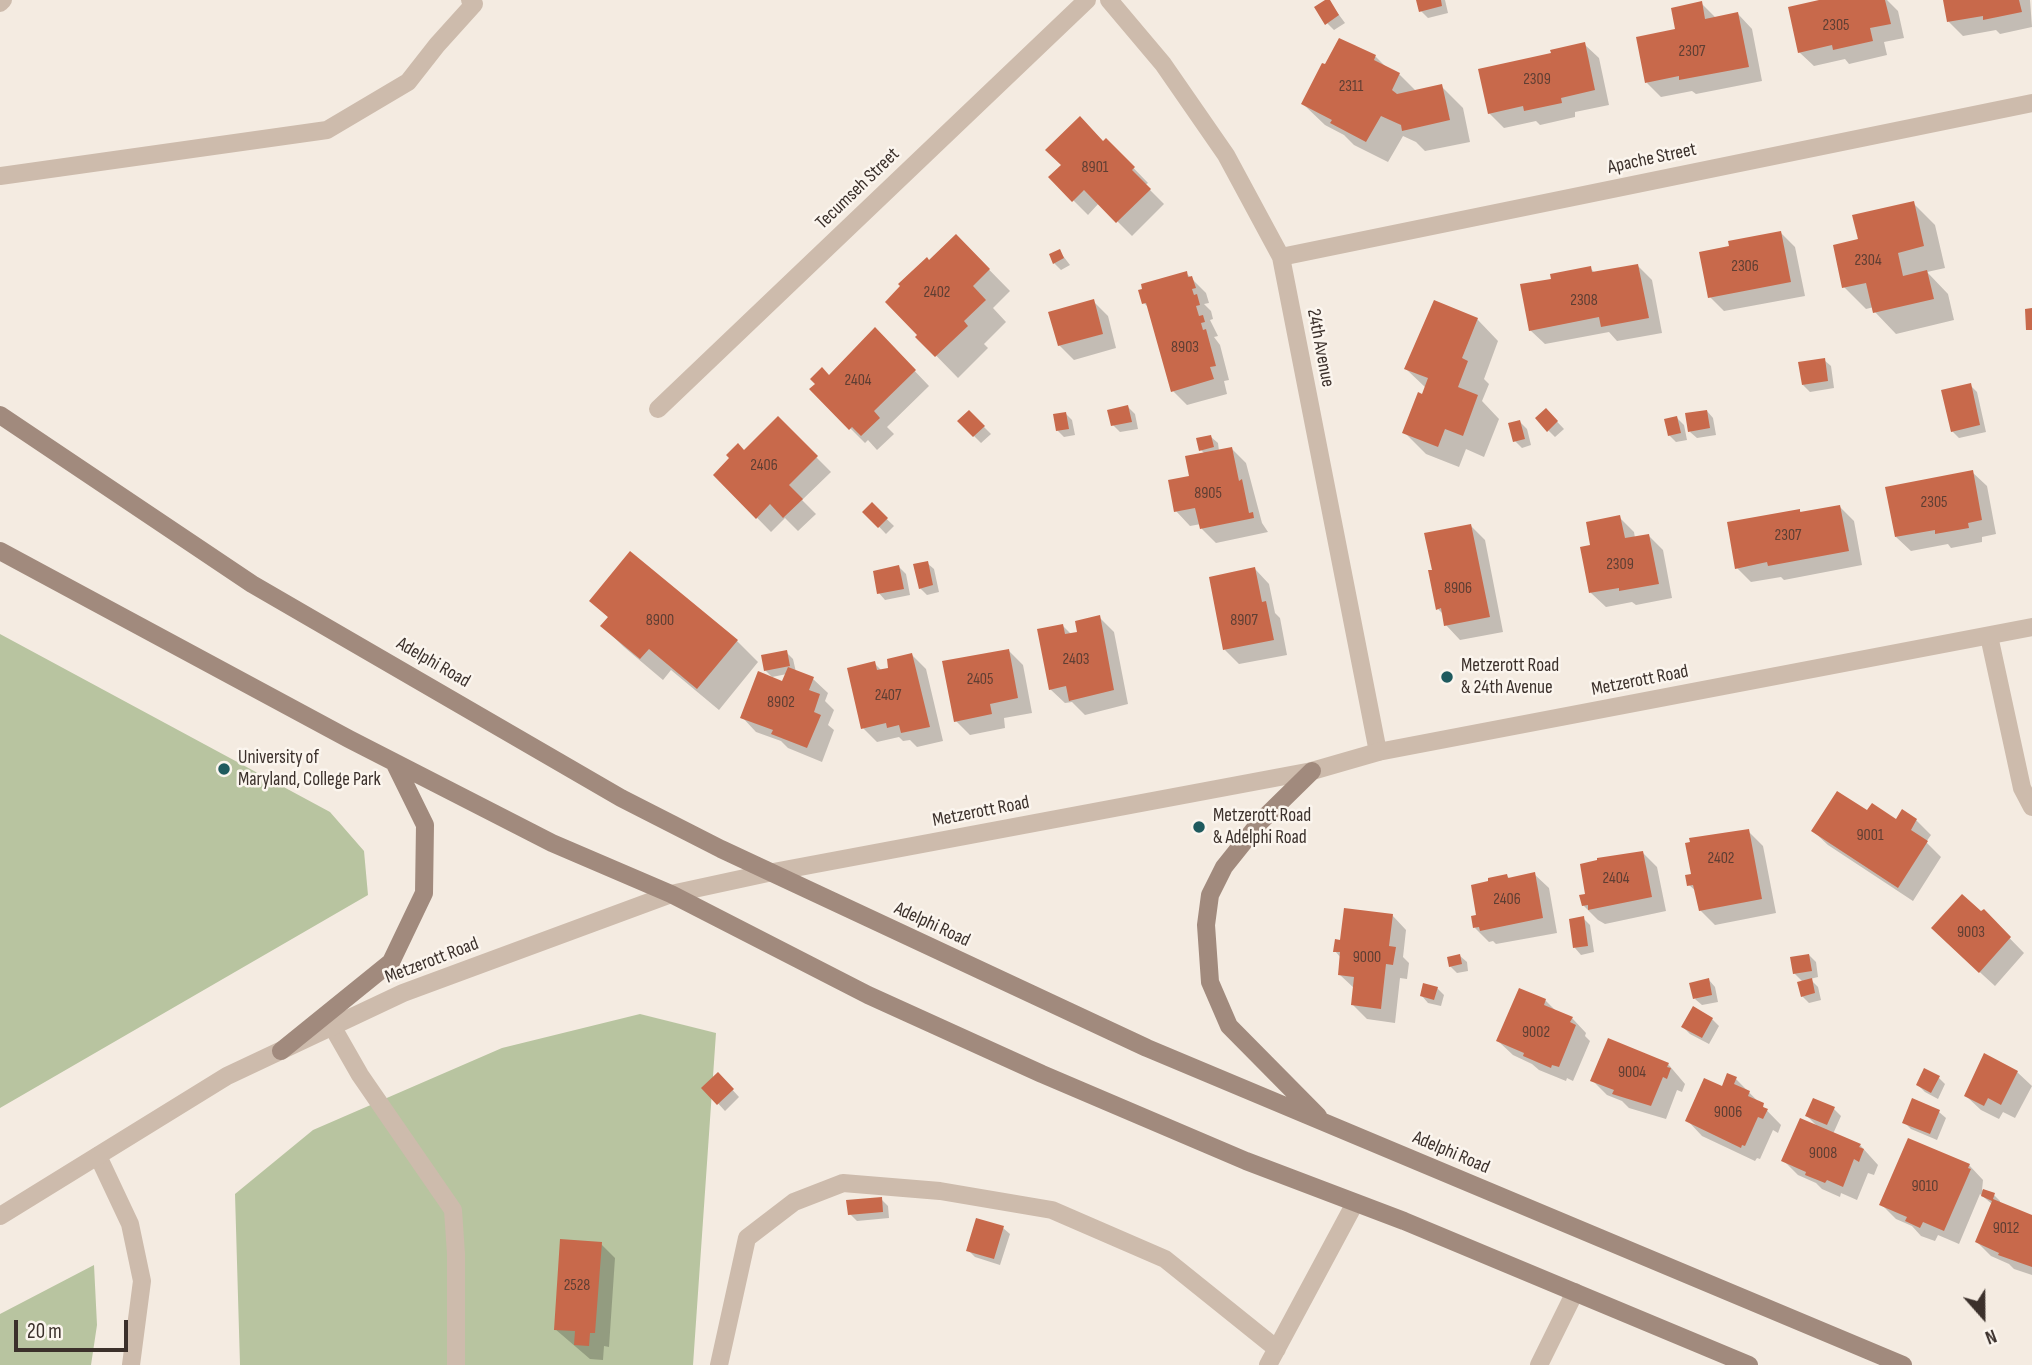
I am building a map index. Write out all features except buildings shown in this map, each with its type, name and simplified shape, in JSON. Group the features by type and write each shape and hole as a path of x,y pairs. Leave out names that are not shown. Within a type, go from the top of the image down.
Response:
{"main road":[{"name":"Adelphi Road","path":"0,415 252,584 621,798 768,873 1147,1048 1903,1365"},
{"path":"0,551 49,580 552,844 671,894 868,995 1042,1074 1246,1161 1749,1365"},
{"path":"282,1051 391,962 424,893 425,825 394,762"},
{"path":"1312,771 1260,822 1224,867 1210,895 1206,925 1210,982 1229,1026 1325,1123"}],"street":[{"path":"0,176 327,130 408,82 474,4 470,0"},
{"name":"Tecumseh Street","path":"658,409 1087,0"},
{"name":"24th Avenue","path":"1109,0 1163,64 1226,155 1281,257 1378,752"},
{"name":"Apache Street","path":"1281,257 2032,103"},
{"name":"Metzerott Road","path":"0,1216 227,1076 403,993 671,894 768,873 1312,771 1378,752 2032,627"},
{"path":"1989,636 2022,788 2032,807"},
{"path":"332,1026 360,1075 453,1210 456,1254 456,1365"},
{"path":"98,1156 130,1224 142,1281 131,1365"},
{"path":"719,1365 747,1238 794,1202 843,1183 940,1191 1052,1210 1165,1259 1273,1357 1355,1203"},
{"path":"1539,1365 1574,1292"}],"green space":[{"path":"0,634 330,812 364,851 368,895 0,1108"},
{"path":"640,1014 716,1033 693,1365 240,1365 235,1194 313,1130 502,1048"},
{"path":"94,1265 97,1325 91,1365 0,1365 0,1314"}],"place":[{"name":"Metzerott Road & 24th Avenue","path":"1447,677"},
{"name":"University of Maryland, College Park","path":"224,769"},
{"name":"Metzerott Road & Adelphi Road","path":"1199,827"}]}
